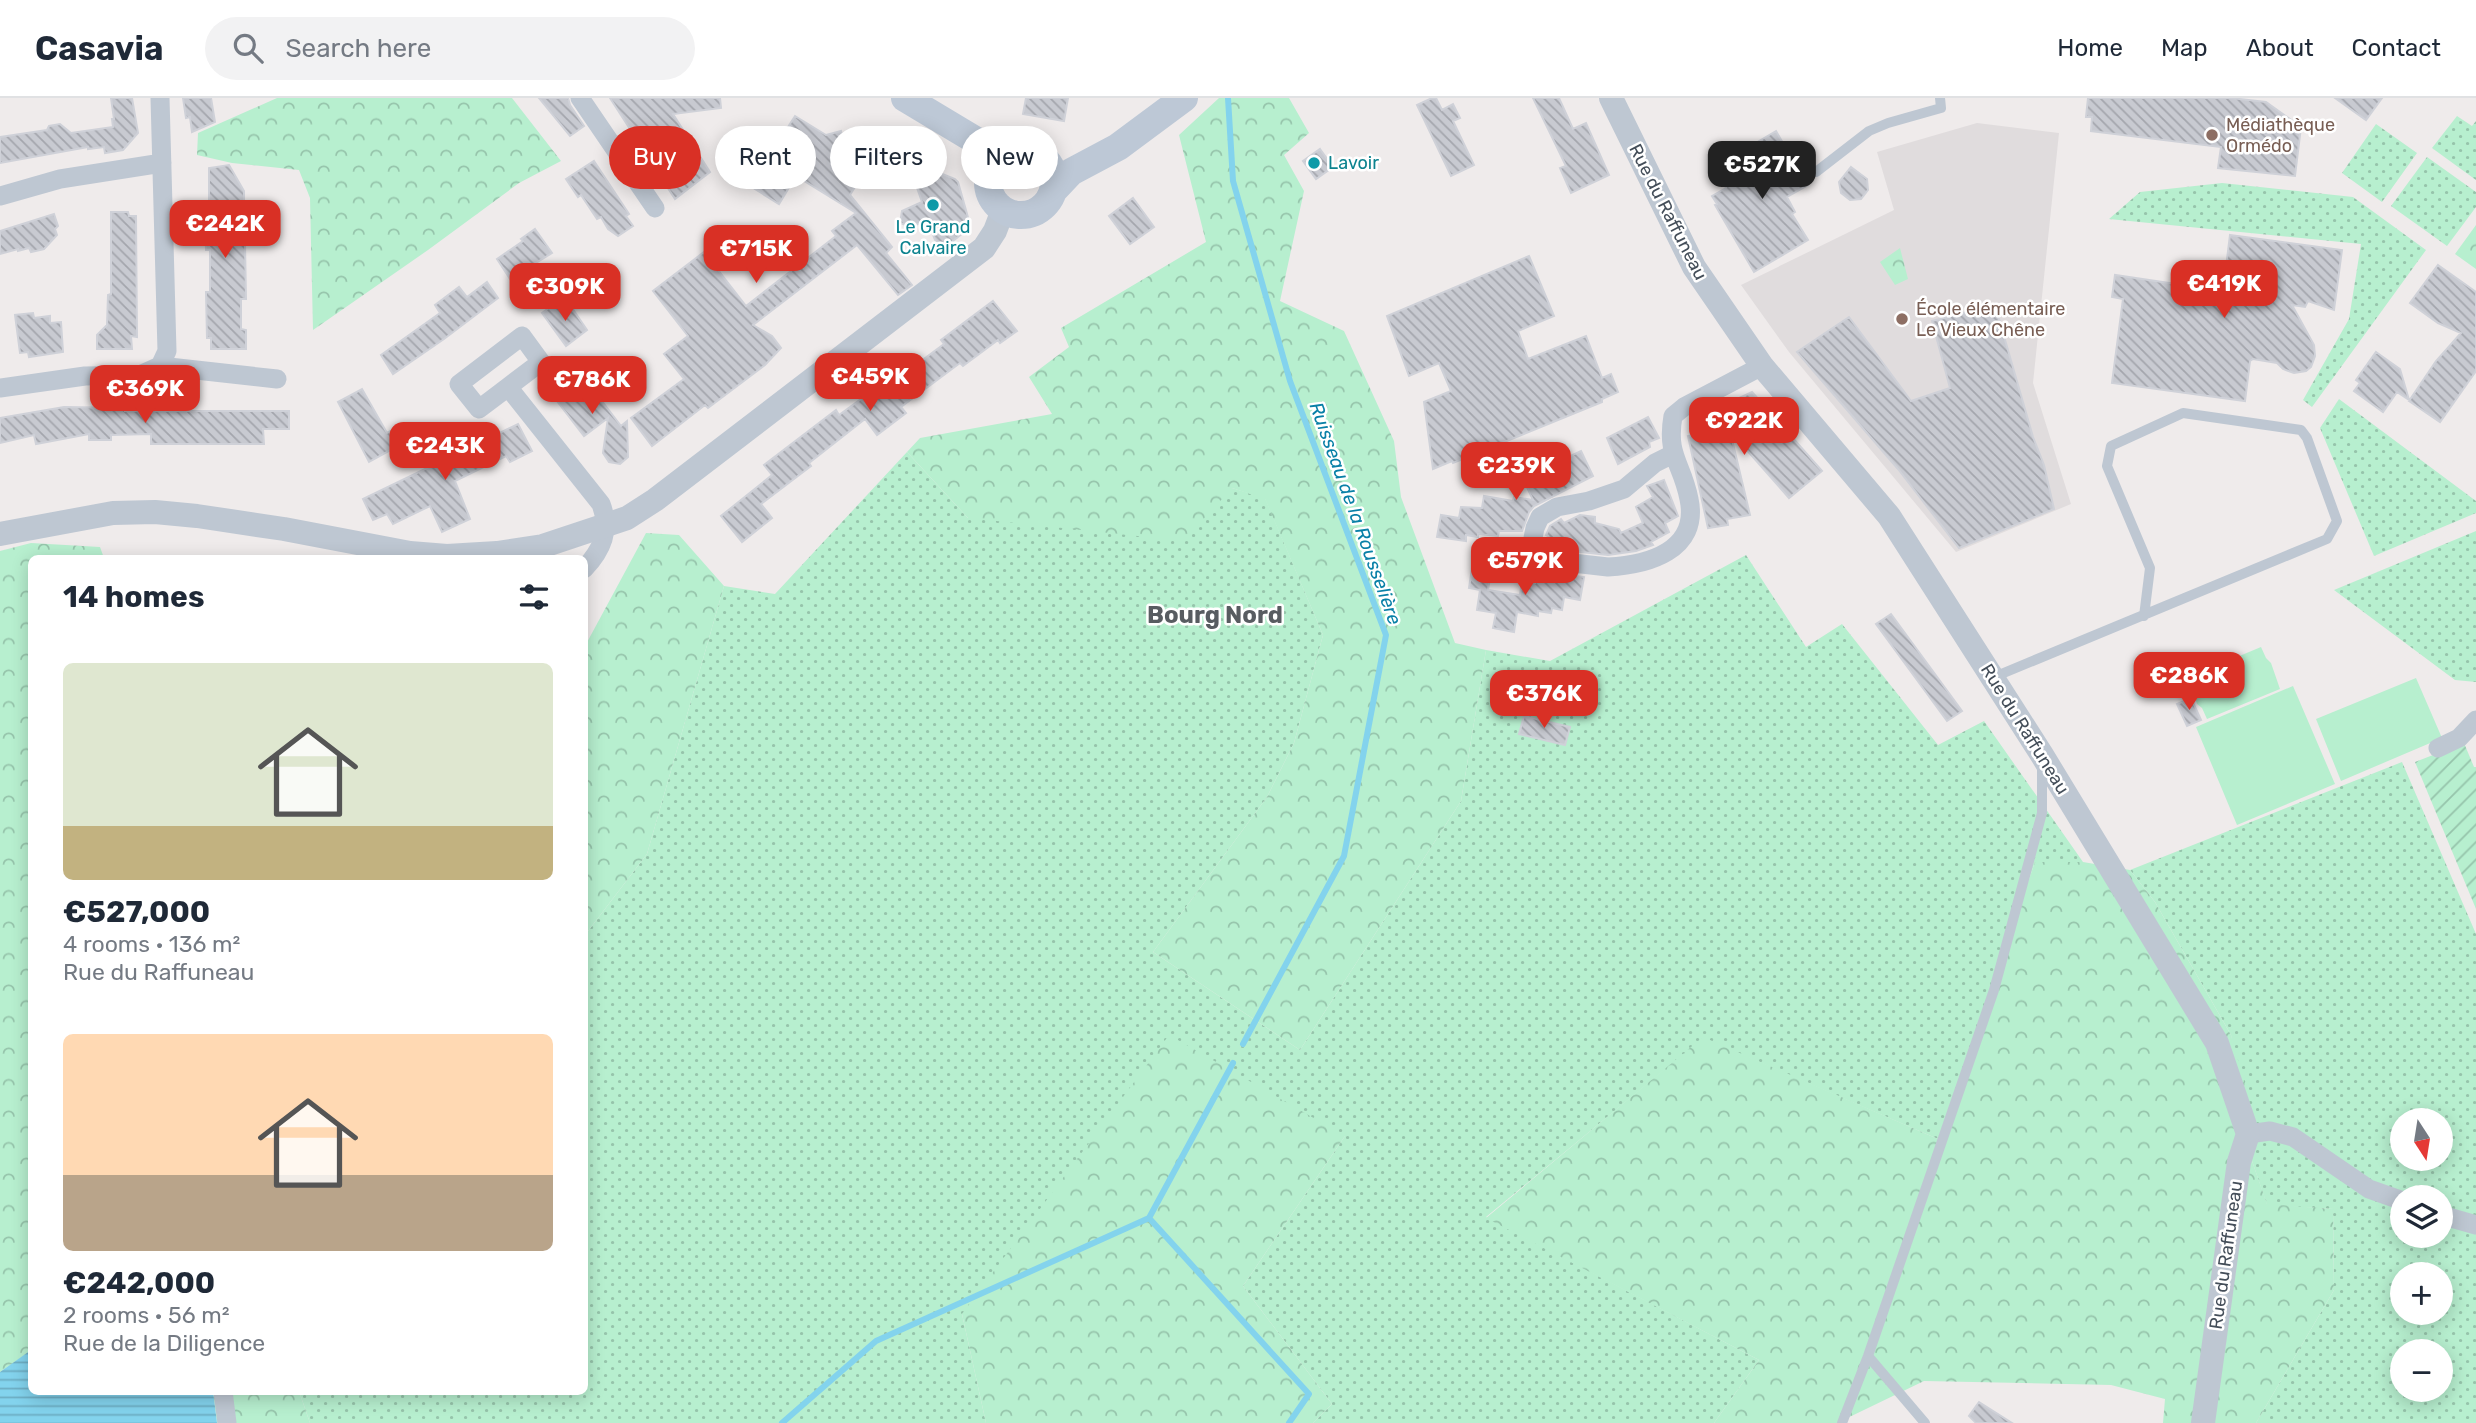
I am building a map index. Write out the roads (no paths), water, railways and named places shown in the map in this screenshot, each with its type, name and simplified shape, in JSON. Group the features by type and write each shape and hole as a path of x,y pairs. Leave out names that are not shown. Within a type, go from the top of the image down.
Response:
{"main road":[{"path":"905,98 961,132"},
{"path":"988,189 994,202 1014,215 1039,211 1071,172 1118,147 1184,98"},
{"path":"1058,159 1091,160"}],"street":[{"path":"160,98 167,351 160,366"},
{"path":"580,98 655,208"},
{"name":"Rue du Raffuneau","path":"1611,98 1688,257 1762,366 1889,516 2042,755 2217,1043 2248,1134 2239,1162 2203,1423"},
{"path":"0,196 60,178 162,163"},
{"path":"464,555 543,546 627,518 655,500 984,248 1003,210"},
{"path":"0,388 85,376 140,374 160,366 277,379"},
{"path":"1502,555 1608,567 1642,564 1674,548 1684,535 1689,520 1690,502 1670,445 1673,416 1684,407 1762,366"},
{"path":"508,387 601,504 606,526 605,539 599,552 588,564"},
{"path":"1529,558 1535,527 1540,517 1557,507 1624,489 1655,463 1673,454"},
{"path":"0,534 113,513 155,512 272,527 410,554 428,555"},
{"path":"2438,748 2459,738 2476,720"},
{"path":"2248,1134 2270,1131 2293,1137 2369,1189 2390,1196"},
{"path":"2453,1218 2476,1225"},
{"path":"224,1395 227,1423"}],"lane":[{"path":"1816,172 1869,131 1888,122 1941,108 1940,98"},
{"path":"1993,677 2144,616 2327,539 2337,521 2307,438 2301,430 2183,412 2110,446 2107,466 2150,568 2144,616"},
{"path":"1842,1423 1868,1356 1994,990 2042,813 2042,755"},
{"path":"1868,1356 1925,1423"}],"water":[{"path":"28,1352 28,1395 214,1395 217,1423 0,1423 0,1372"}],"waterway":[{"name":"Ruisseau de la Rousselière","path":"1228,98 1233,181 1290,381 1386,635 1344,856 1243,1044"},
{"path":"782,1423 876,1341 1149,1218 1233,1063"},
{"name":"Ruisseau de la Rousselière","path":"1149,1218 1309,1394 1289,1423"}],"place":[{"name":"Médiathèque Ormédo","path":"2212,135"},
{"name":"Lavoir","path":"1314,163"},
{"name":"Le Grand Calvaire","path":"933,205"},
{"name":"École élémentaire Le Vieux Chêne","path":"1902,319"}],"district":[{"name":"Bourg Nord","path":"1215,615"}]}
